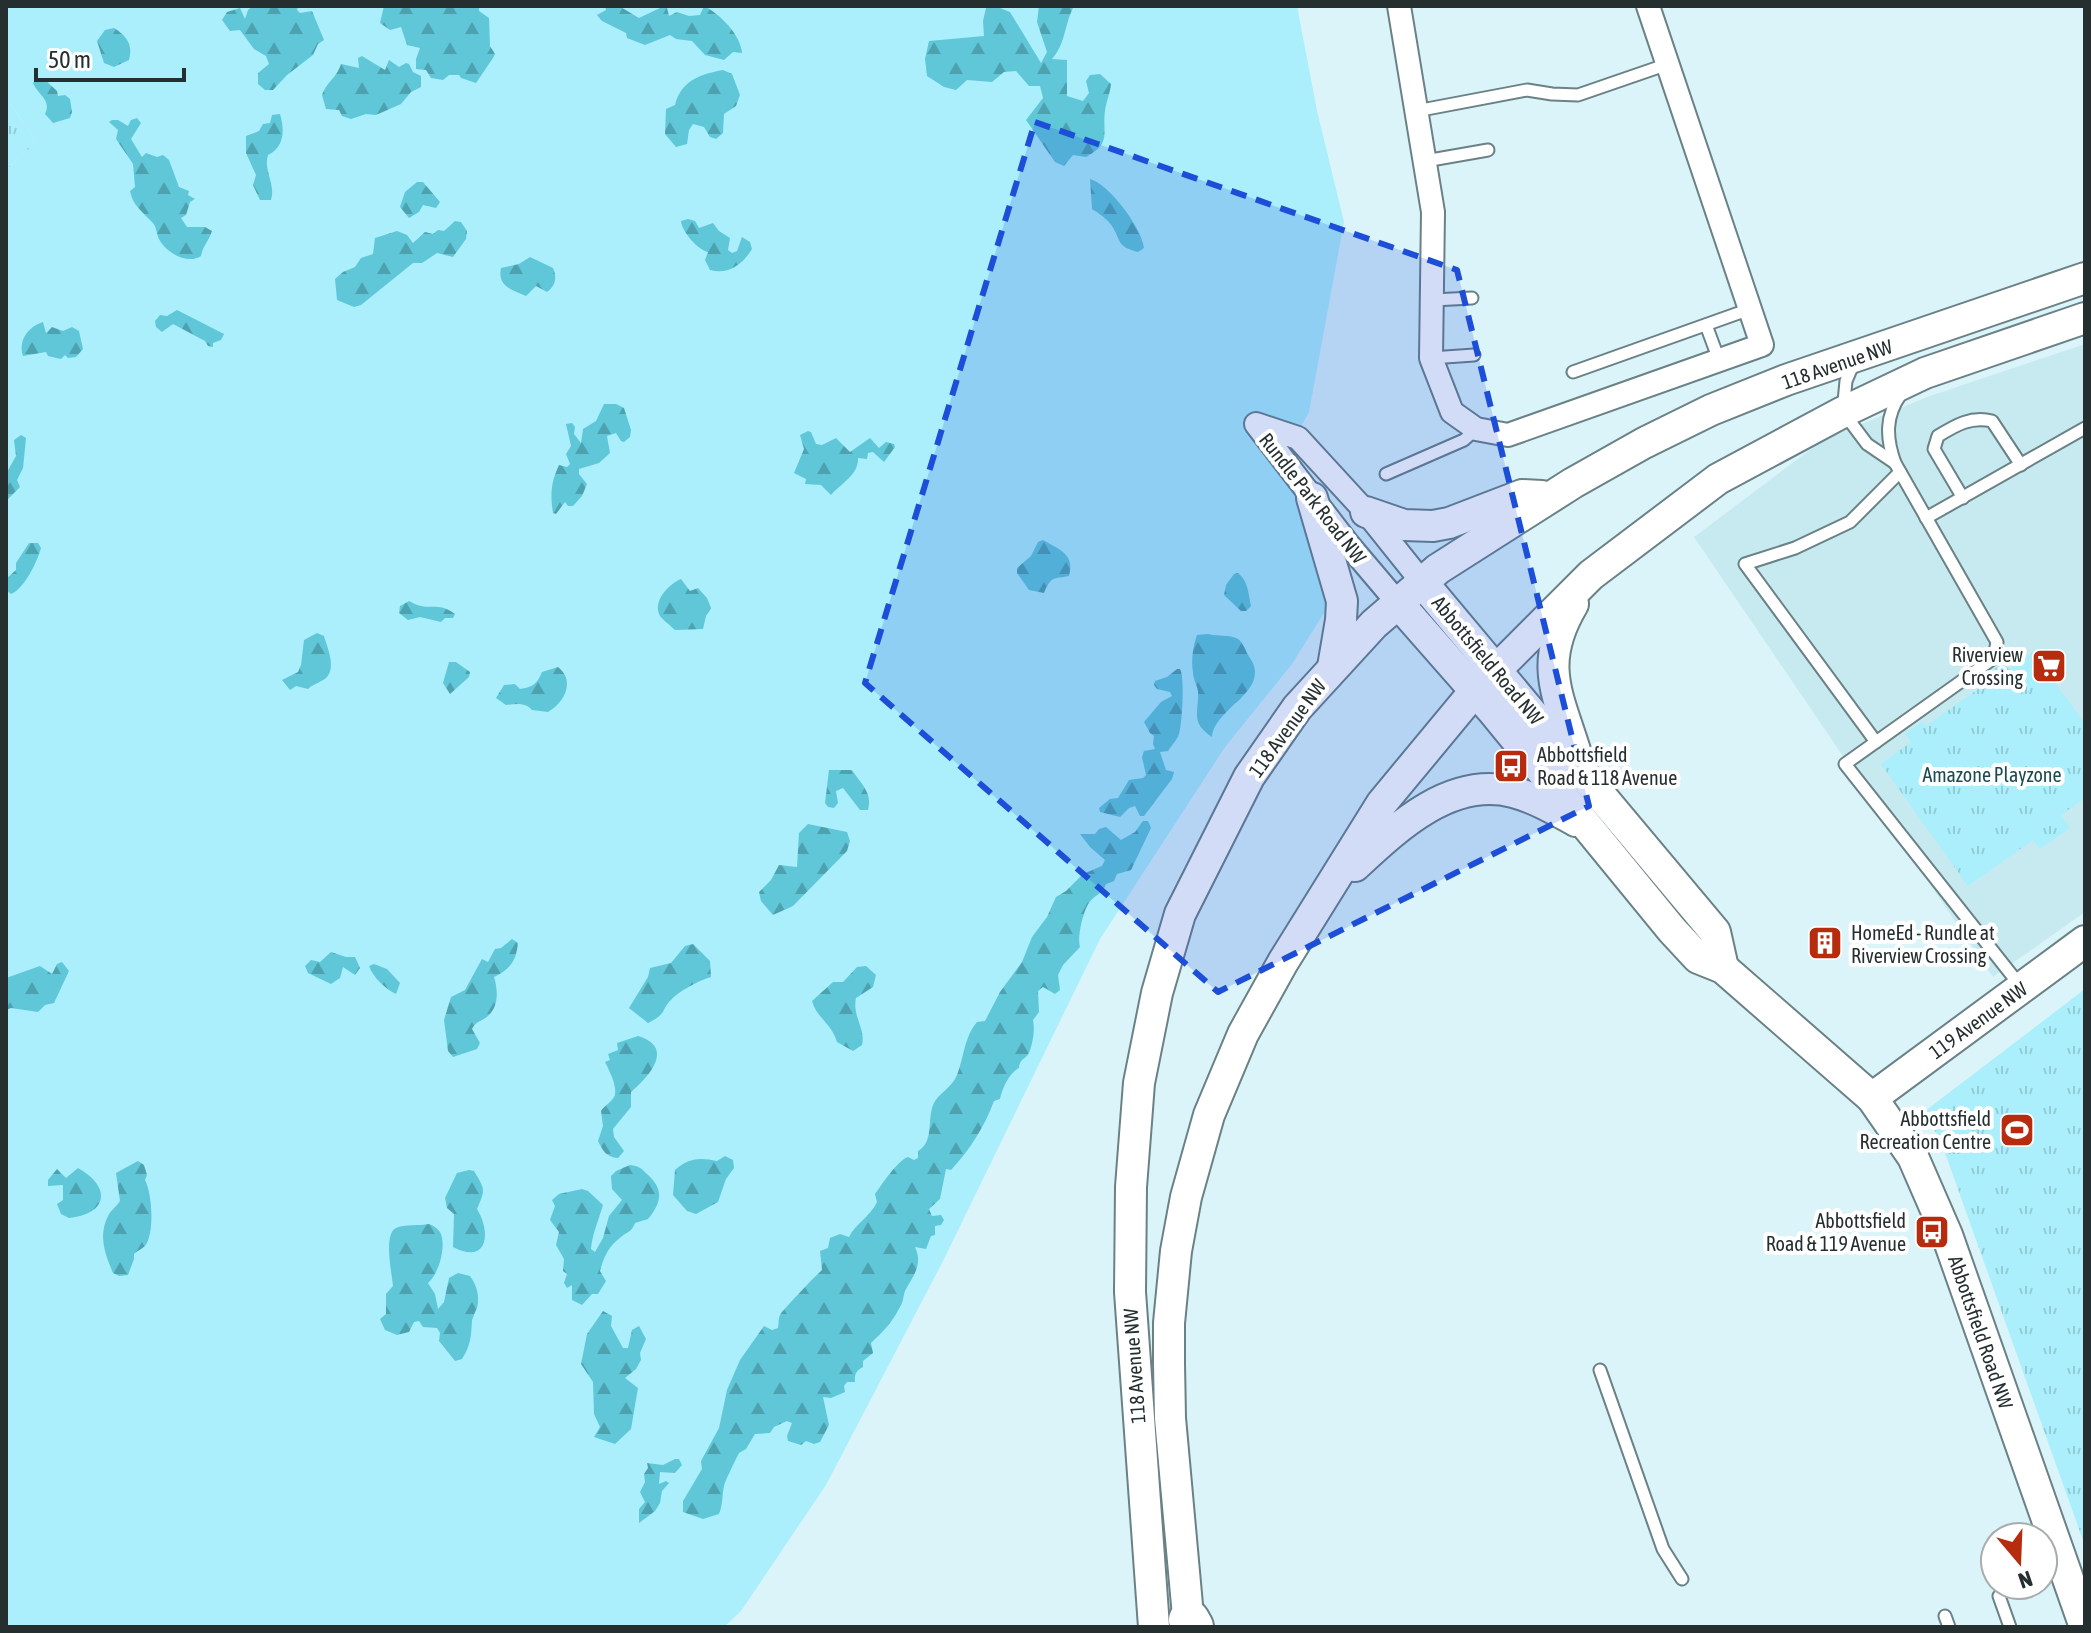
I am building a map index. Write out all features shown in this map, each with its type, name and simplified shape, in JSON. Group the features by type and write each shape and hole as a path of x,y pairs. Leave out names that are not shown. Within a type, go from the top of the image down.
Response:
{"main road":[{"name":"118 Avenue NW","path":"1181,1625 1130,1292 1131,1187 1139,1083 1157,993 1180,914 1249,777 1297,708 1333,667 1398,603 1422,582 1552,496 1644,443 1711,410 1786,380 2085,278"},
{"name":"118 Avenue NW","path":"1181,1625 1170,1418 1169,1323 1176,1251 1186,1197 1209,1115 1243,1034 1283,962 1382,803 1496,668 1591,575 1718,479 1843,412 1918,377 2085,318"},
{"path":"1366,512 1404,525 1433,526 1449,523 1522,495 1552,496"},
{"path":"1312,498 1342,601 1333,667"},
{"path":"1581,773 1551,663 1560,626 1591,575"},
{"name":"Abbottsfield Road NW","path":"1422,582 1715,932 1723,968"},
{"name":"Abbottsfield Road NW","path":"1398,603 1689,949 1698,958 1723,968 1872,1098 1913,1157 1947,1235 2085,1627"},
{"path":"1330,889 1380,843 1415,817 1443,799 1467,792 1490,790 1522,795 1589,829"},
{"name":"119 Avenue NW","path":"1872,1098 2085,941"}],"street":[{"path":"1399,6 1433,212 1431,358 1452,412 1476,429 1508,435 1762,345 1648,6"},
{"name":"Rundle Park Road NW","path":"1398,603 1256,424 1298,438 1366,512 1422,582"}],"lane":[{"path":"1416,111 1527,90 1578,95 1669,64"},
{"path":"1425,161 1488,150"},
{"path":"1433,300 1472,298"},
{"path":"1573,372 1750,309"},
{"path":"1706,325 1719,360"},
{"path":"1431,358 1474,355"},
{"path":"1855,358 1846,381 1843,412 1867,444 1898,467"},
{"path":"1918,377 1902,392 1890,415 1889,443 1898,467 1997,642 1994,658 1845,764 2022,988"},
{"path":"1963,498 1934,449 1938,436 1955,425 1978,417 1992,421 2021,465"},
{"path":"1926,518 2085,428"},
{"path":"1386,474 1464,440 1476,429"},
{"path":"1876,742 1745,564 1795,548 1850,522 1898,467"},
{"path":"1600,1370 1663,1549 1682,1579"},
{"path":"2001,1601 2010,1627"}],"highlighted area":[{"path":"1035,122 1457,270 1589,806 1218,992 865,683"}],"shaded area":[{"name":"Riverview Crossing","path":"2085,344 2085,912 1993,977 1694,537 1823,440 1927,397"}],"green space":[{"path":"6,6 1297,6 1317,111 1344,222 1309,412 1286,454 1332,600 1292,664 1225,747 1100,939 943,1261 826,1485 741,1611 724,1627 6,1627 6,170 37,141 6,98"},
{"path":"253,6 298,6 300,13 312,11 324,40 318,44 313,55 273,90 265,90 258,84 258,73 269,64 266,56 254,49 240,30 230,31 222,20 227,12 240,8 245,19"},
{"path":"384,6 479,6 479,11 489,18 490,46 495,54 476,83 459,75 449,75 443,80 431,78 426,70 416,69 420,48 407,45 401,27 390,30 380,23"},
{"path":"605,6 619,6 639,18 660,8 667,8 669,16 677,12 689,16 700,15 704,6 729,26 738,39 742,53 733,52 724,60 705,55 692,41 670,35 645,45 627,38 626,33 602,21 597,15 606,10"},
{"path":"995,6 1010,12 1041,63 1047,52 1037,22 1039,6 1074,6 1060,47 1052,59 1067,60 1067,96 1083,101 1089,93 1086,81 1090,75 1100,74 1111,84 1103,142 1094,152 1086,157 1073,155 1064,166 1055,162 1026,120 1043,98 1040,86 1029,86 1016,71 1004,72 992,82 967,80 956,90 944,87 927,76 925,59 929,41 984,36 986,8"},
{"path":"114,28 126,38 130,50 129,60 114,67 104,63 97,41 105,30"},
{"path":"362,56 385,70 389,60 399,67 409,64 413,72 421,76 421,87 411,92 401,104 376,115 366,114 351,119 342,116 339,110 326,109 322,95 341,64 359,68 358,58"},
{"path":"723,70 732,74 740,95 736,106 724,114 723,133 716,139 710,137 704,127 693,124 687,144 676,147 665,134 666,109 675,105 687,84"},
{"path":"43,78 57,91 58,96 65,95 70,99 70,118 53,123 45,114 46,101 33,83"},
{"path":"6,98 37,141 6,170"},
{"path":"280,114 282,138 277,148 268,155 267,161 271,200 260,200 253,185 256,175 246,153 246,136 259,131 263,124 270,123 272,115"},
{"path":"137,118 141,123 131,139 142,157 146,153 157,157 163,155 169,160 179,187 189,191 188,195 195,199 181,218 187,227 205,227 212,231 201,256 184,258 167,249 159,239 154,224 133,201 130,191 135,187 133,164 116,139 118,130 109,122 118,120 128,126 131,120"},
{"path":"1090,179 1106,189 1123,208 1137,229 1144,248 1138,252 1120,243 1110,223 1092,209"},
{"path":"417,182 423,182 440,202 436,208 423,205 419,212 409,218 400,207 405,192"},
{"path":"455,221 461,222 467,231 466,239 453,257 437,253 422,263 413,263 361,305 354,307 337,300 335,279 355,267 361,258 373,254 375,238 397,231 407,235 413,243 425,232 433,234 438,230 444,231"},
{"path":"681,221 695,221 699,228 713,223 730,238 728,250 732,253 737,251 742,237 750,242 752,249 735,267 723,271 710,270 705,260 708,252 695,244 682,225"},
{"path":"530,257 553,268 555,278 547,292 536,286 526,296 511,290 501,280 500,274 501,268 519,264"},
{"path":"177,310 224,334 221,340 213,343 213,347 208,346 205,341 173,324 162,332 156,327 155,321 160,315 167,316"},
{"path":"43,322 46,333 52,327 63,331 72,327 79,331 83,349 76,357 68,358 65,355 61,359 48,356 46,352 23,356 22,345 26,335"},
{"path":"604,404 624,408 630,437 624,442 616,433 607,436 610,453 599,463 579,469 587,484 582,496 573,506 565,502 556,514 553,513 551,494 554,477 559,465 567,467 570,464 566,454 571,446 566,424 572,423 574,434 581,443 583,429 596,421"},
{"path":"808,431 816,444 822,445 836,438 850,452 870,438 879,448 886,442 895,447 884,462 873,452 868,453 867,459 858,458 852,474 831,495 821,485 805,484 806,479 794,473 804,449 800,435"},
{"path":"21,435 26,438 23,468 17,480 20,487 6,501 7,472 16,456 14,440"},
{"path":"1043,540 1065,554 1070,562 1069,576 1053,579 1044,593 1029,590 1017,573 1017,568"},
{"path":"29,543 38,543 41,548 39,554 26,580 11,594 6,590 6,579 16,570 16,563"},
{"path":"1238,573 1244,580 1251,606 1246,611 1241,611 1224,595 1226,585"},
{"path":"681,579 690,591 698,588 707,598 711,608 703,629 675,630 660,616 660,599 667,589"},
{"path":"409,601 443,608 455,614 453,618 445,618 441,622 420,617 408,620 399,613 400,606"},
{"path":"317,633 324,636 329,651 329,674 308,689 296,686 290,690 282,680 298,672 304,640"},
{"path":"1197,635 1238,639 1253,663 1255,676 1245,694 1221,718 1212,737 1198,722 1198,691 1192,663"},
{"name":"Amazone Playzone","path":"2033,652 2085,724 2085,798 2061,815 2070,828 2040,849 2033,840 1968,886 1881,764 1911,742 1905,734 1922,722 1926,726 1991,680 1987,674 2004,662 2009,669"},
{"path":"449,662 456,662 470,672 469,677 450,694 443,683"},
{"path":"558,667 566,679 566,691 559,703 548,712 517,704 506,705 496,698 504,685 515,684 520,689 528,687 536,682 542,672"},
{"path":"1180,669 1182,681 1180,729 1168,751 1160,752 1166,770 1174,772 1172,779 1144,816 1140,816 1135,806 1120,817 1100,812 1099,808 1110,799 1118,798 1129,780 1146,775 1142,757 1144,751 1155,749 1154,736 1144,722 1161,702 1172,696 1170,692 1157,689 1155,681"},
{"path":"829,770 852,770 868,794 868,810 860,810 843,788 836,791 838,803 834,808 828,807 825,803"},
{"path":"1143,821 1148,821 1151,828 1131,870 1117,874 1114,881 1106,884 1087,907 1080,931 1080,947 1058,975 1060,990 1055,994 1043,987 1038,991 1039,1012 1033,1020 1029,1053 1009,1077 1000,1099 994,1101 970,1146 951,1170 946,1169 940,1199 929,1209 932,1216 941,1215 944,1220 941,1225 935,1226 935,1235 931,1236 926,1249 915,1247 918,1259 916,1269 897,1312 871,1343 873,1353 863,1361 855,1382 847,1382 845,1392 831,1398 823,1397 829,1425 820,1442 814,1444 806,1441 801,1445 788,1441 792,1423 787,1421 774,1427 770,1433 755,1434 746,1449 739,1453 728,1475 719,1514 703,1519 683,1512 683,1501 702,1469 701,1461 719,1428 727,1390 740,1360 764,1326 772,1330 778,1328 782,1312 822,1270 820,1251 828,1248 830,1238 840,1234 849,1237 874,1207 877,1202 875,1194 895,1167 908,1157 918,1158 918,1151 928,1137 933,1105 955,1080 973,1028 977,1022 985,1021 1000,992 1022,962 1032,937 1047,917 1056,897 1083,874 1102,866 1105,860 1080,834 1095,834 1106,827 1121,840 1135,832"},
{"path":"808,824 847,832 850,841 847,851 793,906 773,915 761,901 759,892 771,880 779,865 797,867 799,833"},
{"path":"512,939 518,943 516,955 508,968 494,977 497,992 494,1008 472,1029 480,1043 477,1049 453,1057 448,1051 444,1020 451,997 465,990 482,959 488,962 495,949"},
{"path":"693,944 710,961 711,977 679,993 661,1014 648,1023 629,1008 648,977 650,968 671,963 685,946"},
{"path":"331,952 355,957 360,968 355,975 343,967 340,978 331,984 308,973 305,966 311,960 320,962"},
{"path":"62,962 69,971 54,1003 45,1005 38,1012 6,1010 6,978 40,966 52,974 57,964"},
{"path":"374,964 387,969 400,983 396,994 373,974 369,966"},
{"path":"866,966 876,975 873,987 856,998 863,1039 862,1045 853,1051 837,1042 812,1001 833,982 843,982 857,967"},
{"path":"2085,989 2085,1546 1943,1147 1925,1111"},
{"path":"638,1036 655,1047 656,1062 631,1092 631,1107 613,1129 614,1137 624,1151 618,1158 605,1153 598,1141 603,1126 601,1111 615,1095 614,1082 605,1062 610,1060 608,1054 618,1050 617,1043"},
{"path":"725,1156 733,1160 734,1168 726,1179 718,1202 696,1214 687,1211 673,1195 675,1170 690,1161 717,1161"},
{"path":"138,1161 144,1165 147,1175 145,1180 151,1203 150,1232 145,1246 134,1254 128,1275 119,1276 113,1273 107,1259 103,1231 109,1214 120,1201 116,1173"},
{"path":"630,1165 640,1168 656,1185 659,1196 656,1207 648,1219 635,1223 610,1248 600,1271 606,1281 598,1294 592,1294 582,1305 572,1300 572,1285 567,1288 564,1283 567,1274 563,1271 564,1259 556,1245 559,1232 550,1220 555,1206 552,1200 559,1194 582,1189 603,1205 591,1249 595,1252 609,1216 622,1200 612,1189 611,1176"},
{"path":"78,1168 96,1183 101,1199 92,1211 69,1218 61,1214 57,1204 63,1200 63,1185 48,1186 48,1180 57,1169 66,1178"},
{"path":"474,1171 483,1190 477,1209 485,1237 479,1249 464,1252 453,1247 454,1214 447,1208 445,1198 457,1173"},
{"path":"429,1224 438,1229 443,1244 436,1273 428,1283 435,1294 438,1309 444,1302 449,1278 458,1273 470,1276 477,1291 478,1304 472,1320 469,1345 462,1359 455,1361 439,1341 437,1328 423,1327 419,1321 414,1322 409,1332 397,1335 385,1330 380,1319 386,1314 386,1294 393,1286 389,1246 392,1232 399,1227"},
{"path":"603,1311 612,1316 611,1326 623,1348 628,1348 632,1330 639,1326 646,1339 640,1353 641,1360 625,1378 638,1388 631,1429 615,1444 594,1437 600,1427 594,1414 593,1382 581,1364 587,1334"},
{"path":"679,1459 682,1465 675,1473 660,1472 659,1484 669,1483 662,1491 655,1511 639,1523 639,1509 645,1502 640,1492 645,1482 647,1463 663,1465"}],"place":[{"name":"Riverview Crossing","path":"2049,666"},
{"name":"Abbottsfield Road & 118 Avenue","path":"1511,766"},
{"name":"HomeEd - Rundle at Riverview Crossing","path":"1825,943"},
{"name":"Abbottsfield Recreation Centre","path":"2017,1130"},
{"name":"Abbottsfield Road & 119 Avenue","path":"1932,1232"}]}
